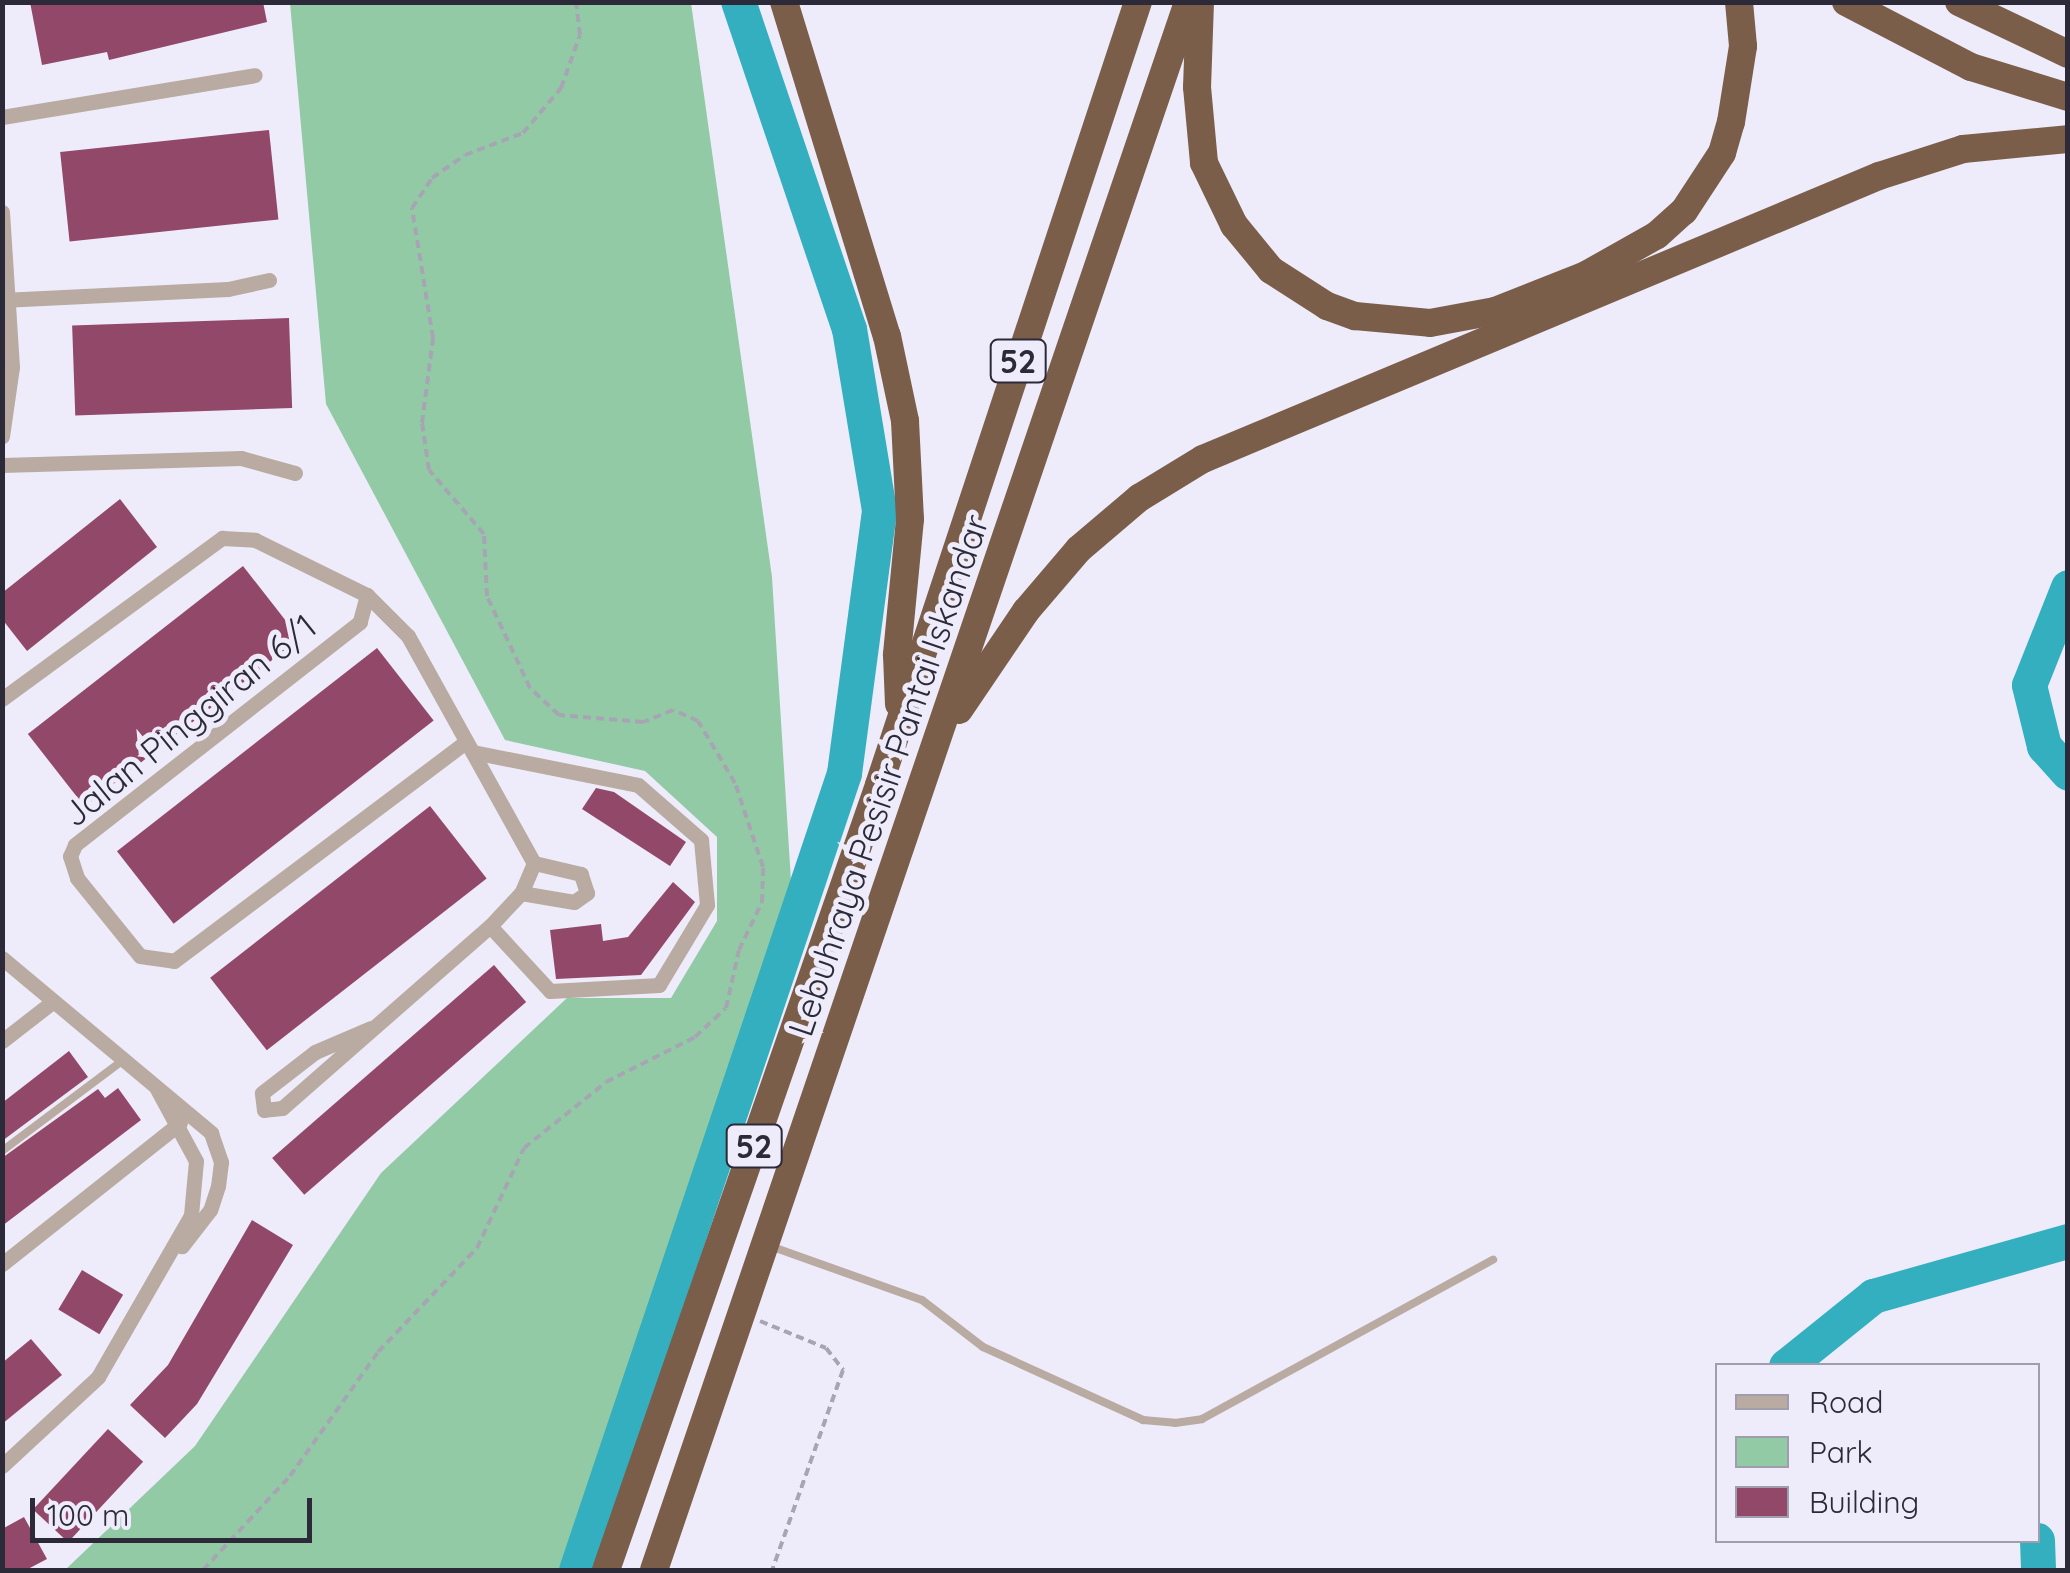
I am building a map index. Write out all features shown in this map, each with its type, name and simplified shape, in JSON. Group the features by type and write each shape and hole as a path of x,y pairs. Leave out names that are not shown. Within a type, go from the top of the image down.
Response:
{"highway":[{"path":"784,2 887,336 905,421 910,519 897,655 900,721"},
{"name":"Lebuhraya Pesisir Pantai Iskandar","path":"606,1570 900,721 1138,2"},
{"name":"Lebuhraya Pesisir Pantai Iskandar","path":"654,1570 1188,2"},
{"path":"1200,2 1197,87 1204,163 1234,225 1271,270 1327,306 1372,319 1430,323 1495,311 1586,275 1657,235 1684,210 1722,153 1732,122 1743,46 1739,2"},
{"path":"1846,2 1971,67 2068,97"},
{"path":"1960,2 2068,54"},
{"path":"940,735 1026,611 1080,549 1139,498 1203,459 1895,170 1963,149 2068,138"}],"street":[{"path":"2,117 255,75"},
{"path":"2,436 3,213"},
{"path":"5,299 228,290 268,280"},
{"path":"2,465 241,458 296,474"},
{"path":"2,699 222,538 255,540 367,595 408,636 532,858 582,874 588,893 574,902 520,892"},
{"name":"Jalan Pinggiran 6/1","path":"367,595 360,622 75,845 76,878 140,956 174,961 469,747"},
{"path":"469,747 638,785 701,840 707,905 659,985 550,991 490,926"},
{"path":"370,1028 315,1052 262,1094 264,1110 282,1108 490,926 520,892 532,858"},
{"path":"2,958 122,1061 195,1114 221,1162 210,1210 172,1256 83,1396 2,1466"},
{"path":"2,1042 52,1003"},
{"path":"157,1089 180,1124 198,1183 172,1256"},
{"path":"2,1264 180,1124"}],"lane":[{"path":"2,1151 122,1061"},
{"path":"766,1245 922,1300 982,1347 1143,1420 1176,1423 1202,1418 1493,1260"}],"path":[{"path":"742,1313 826,1348 844,1370 772,1570"}],"green space":[{"path":"290,3 691,3 772,577 792,897 765,996 564,1570 65,1570 195,1446 381,1173 567,998 671,998 717,921 717,837 645,771 505,740 326,404"}],"building":[{"path":"30,2 263,2 267,22 109,60 107,52 42,65"},
{"path":"269,130 278,220 70,241 60,152"},
{"path":"289,318 292,408 75,416 72,326"},
{"path":"120,499 157,547 27,651 2,619 2,593"},
{"path":"243,566 300,638 85,807 28,734"},
{"path":"377,648 434,720 174,924 117,851"},
{"path":"596,788 614,792 686,842 670,866 582,809"},
{"path":"430,806 487,878 267,1050 210,978"},
{"path":"673,882 695,902 641,975 556,979 550,930 601,924 603,941 628,937"},
{"path":"494,965 526,1002 304,1195 272,1158"},
{"path":"69,1051 88,1077 2,1141 2,1103"},
{"path":"118,1088 141,1120 2,1226 2,1158 98,1089 105,1098"},
{"path":"252,1220 293,1245 197,1404 165,1438 130,1405 168,1365"},
{"path":"82,1270 123,1295 99,1334 58,1309"},
{"path":"31,1339 62,1375 2,1424 2,1363"},
{"path":"108,1429 143,1462 68,1542 33,1509"},
{"path":"24,1517 47,1559 26,1570 2,1570 2,1529"}],"waterway":[{"path":"576,1570 844,773 879,510 849,329 738,2"},
{"path":"2068,587 2029,685 2044,746 2068,773"},
{"path":"1790,1363 1873,1296 2068,1241"},
{"path":"2037,1543 2038,1570"}]}
